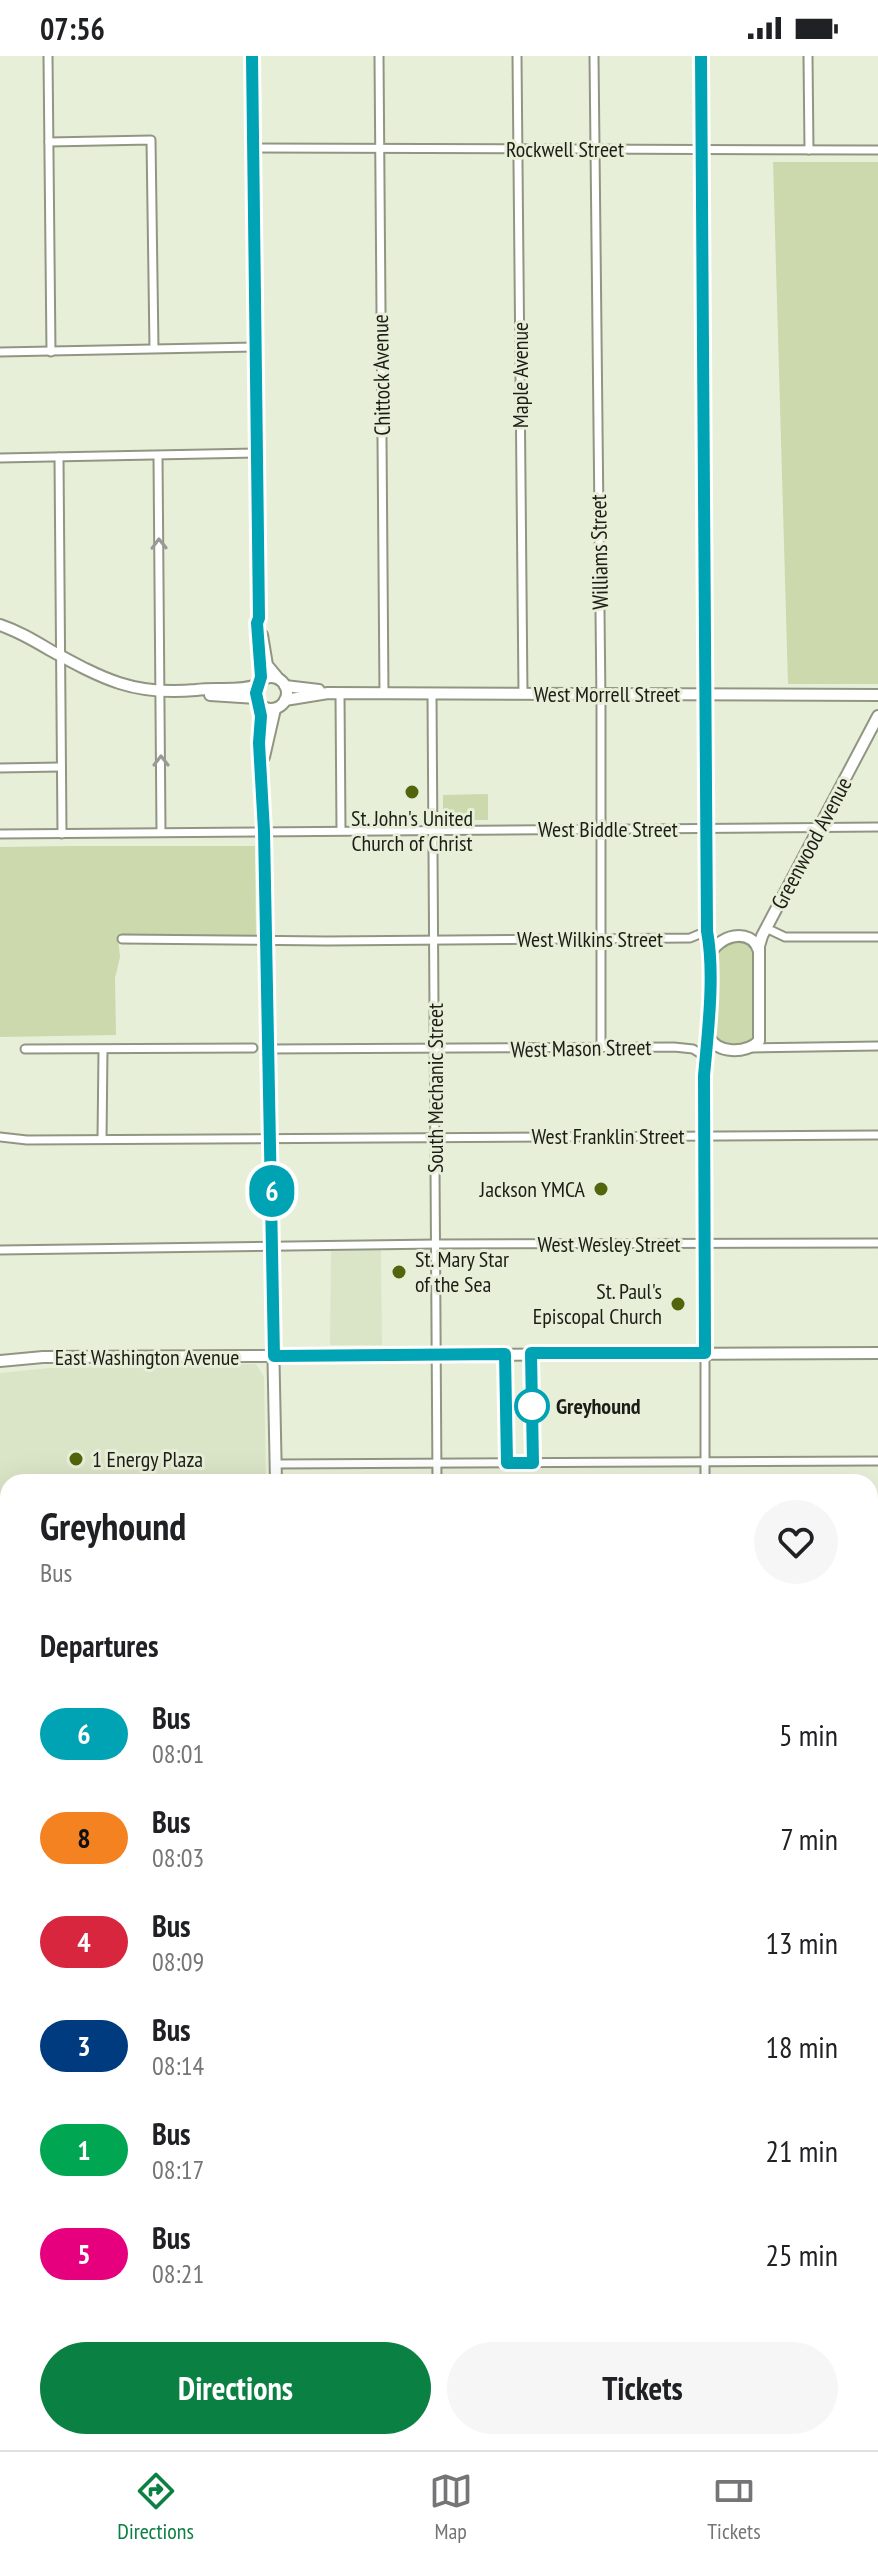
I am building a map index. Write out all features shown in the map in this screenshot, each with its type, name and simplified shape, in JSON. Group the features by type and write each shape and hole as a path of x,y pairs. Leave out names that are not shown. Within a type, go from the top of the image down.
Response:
{"street":[{"path":"48,56 51,352"},
{"path":"252,56 257,644 264,831 276,1474"},
{"name":"Chittock Avenue","path":"379,56 384,694"},
{"name":"Maple Avenue","path":"517,56 523,694"},
{"name":"Williams Street","path":"594,56 602,829 601,1048"},
{"path":"701,56 707,931 711,951 705,1136 705,1474"},
{"path":"808,56 809,150"},
{"path":"49,142 151,140 154,348"},
{"name":"Rockwell Street","path":"252,148 878,150"},
{"path":"0,352 255,347"},
{"path":"0,458 256,453"},
{"path":"158,456 161,832"},
{"path":"59,457 62,834"},
{"path":"259,618 267,665 285,686 285,700"},
{"path":"0,625 20,632 119,685 161,691 241,689 259,683 268,676 277,677"},
{"path":"285,686 334,693"},
{"path":"189,691 258,701 267,709 275,709"},
{"path":"262,767 275,709 285,700 334,693"},
{"path":"334,693 341,830"},
{"name":"West Morrell Street","path":"334,693 878,695"},
{"name":"South Mechanic Street","path":"432,694 437,1474"},
{"name":"Greenwood Avenue","path":"760,1038 759,951 766,928 878,716"},
{"path":"0,768 61,767"},
{"name":"West Biddle Street","path":"0,834 878,827"},
{"path":"766,928 785,937 878,937"},
{"name":"West Wilkins Street","path":"122,939 434,941 690,938 707,931 744,937 756,935 766,928"},
{"path":"711,951 718,942 730,937"},
{"path":"744,937 756,943 759,951"},
{"path":"709,1035 714,1045 723,1049"},
{"path":"750,1048 760,1038 770,1047"},
{"path":"706,1057 723,1049 878,1046"},
{"name":"West Mason Street","path":"268,1049 682,1047 706,1057"},
{"path":"25,1049 253,1048"},
{"path":"102,1139 103,1050"},
{"name":"West Franklin Street","path":"0,1137 27,1140 878,1135"},
{"name":"West Wesley Street","path":"0,1250 437,1244 878,1243"},
{"name":"East Washington Avenue","path":"0,1361 25,1358 438,1354 878,1353"},
{"path":"277,1464 878,1461"},
{"path":"137,2450 264,2450"},
{"path":"461,2450 641,2450"},
{"path":"856,2450 878,2450"}],"shaded area":[{"path":"773,162 878,162 878,684 788,684"},
{"path":"488,794 488,820 443,820 443,795"},
{"path":"255,846 256,936 118,938 116,1035 0,1037 0,847"},
{"path":"725,938 756,943 758,1043 723,1049 709,1030 709,961"},
{"path":"381,1250 382,1345 330,1345 331,1251"},
{"path":"256,1364 264,1377 266,1474 0,1474 0,1373 49,1368"}],"bus line":[{"name":"6","path":"252,56 257,655 261,677 256,693 261,716 259,743 264,831 274,1356 505,1354 507,1463 533,1463 531,1353 705,1353 704,1076 709,1040 711,946 707,931 701,56"}],"place":[{"name":"St. John's United Church of Christ","path":"412,792"},
{"name":"Jackson YMCA","path":"601,1189"},
{"name":"St. Mary Star of the Sea","path":"399,1272"},
{"name":"St. Paul's Episcopal Church","path":"678,1304"},
{"name":"Greyhound","path":"532,1406"},
{"name":"1 Energy Plaza","path":"76,1459"}]}
